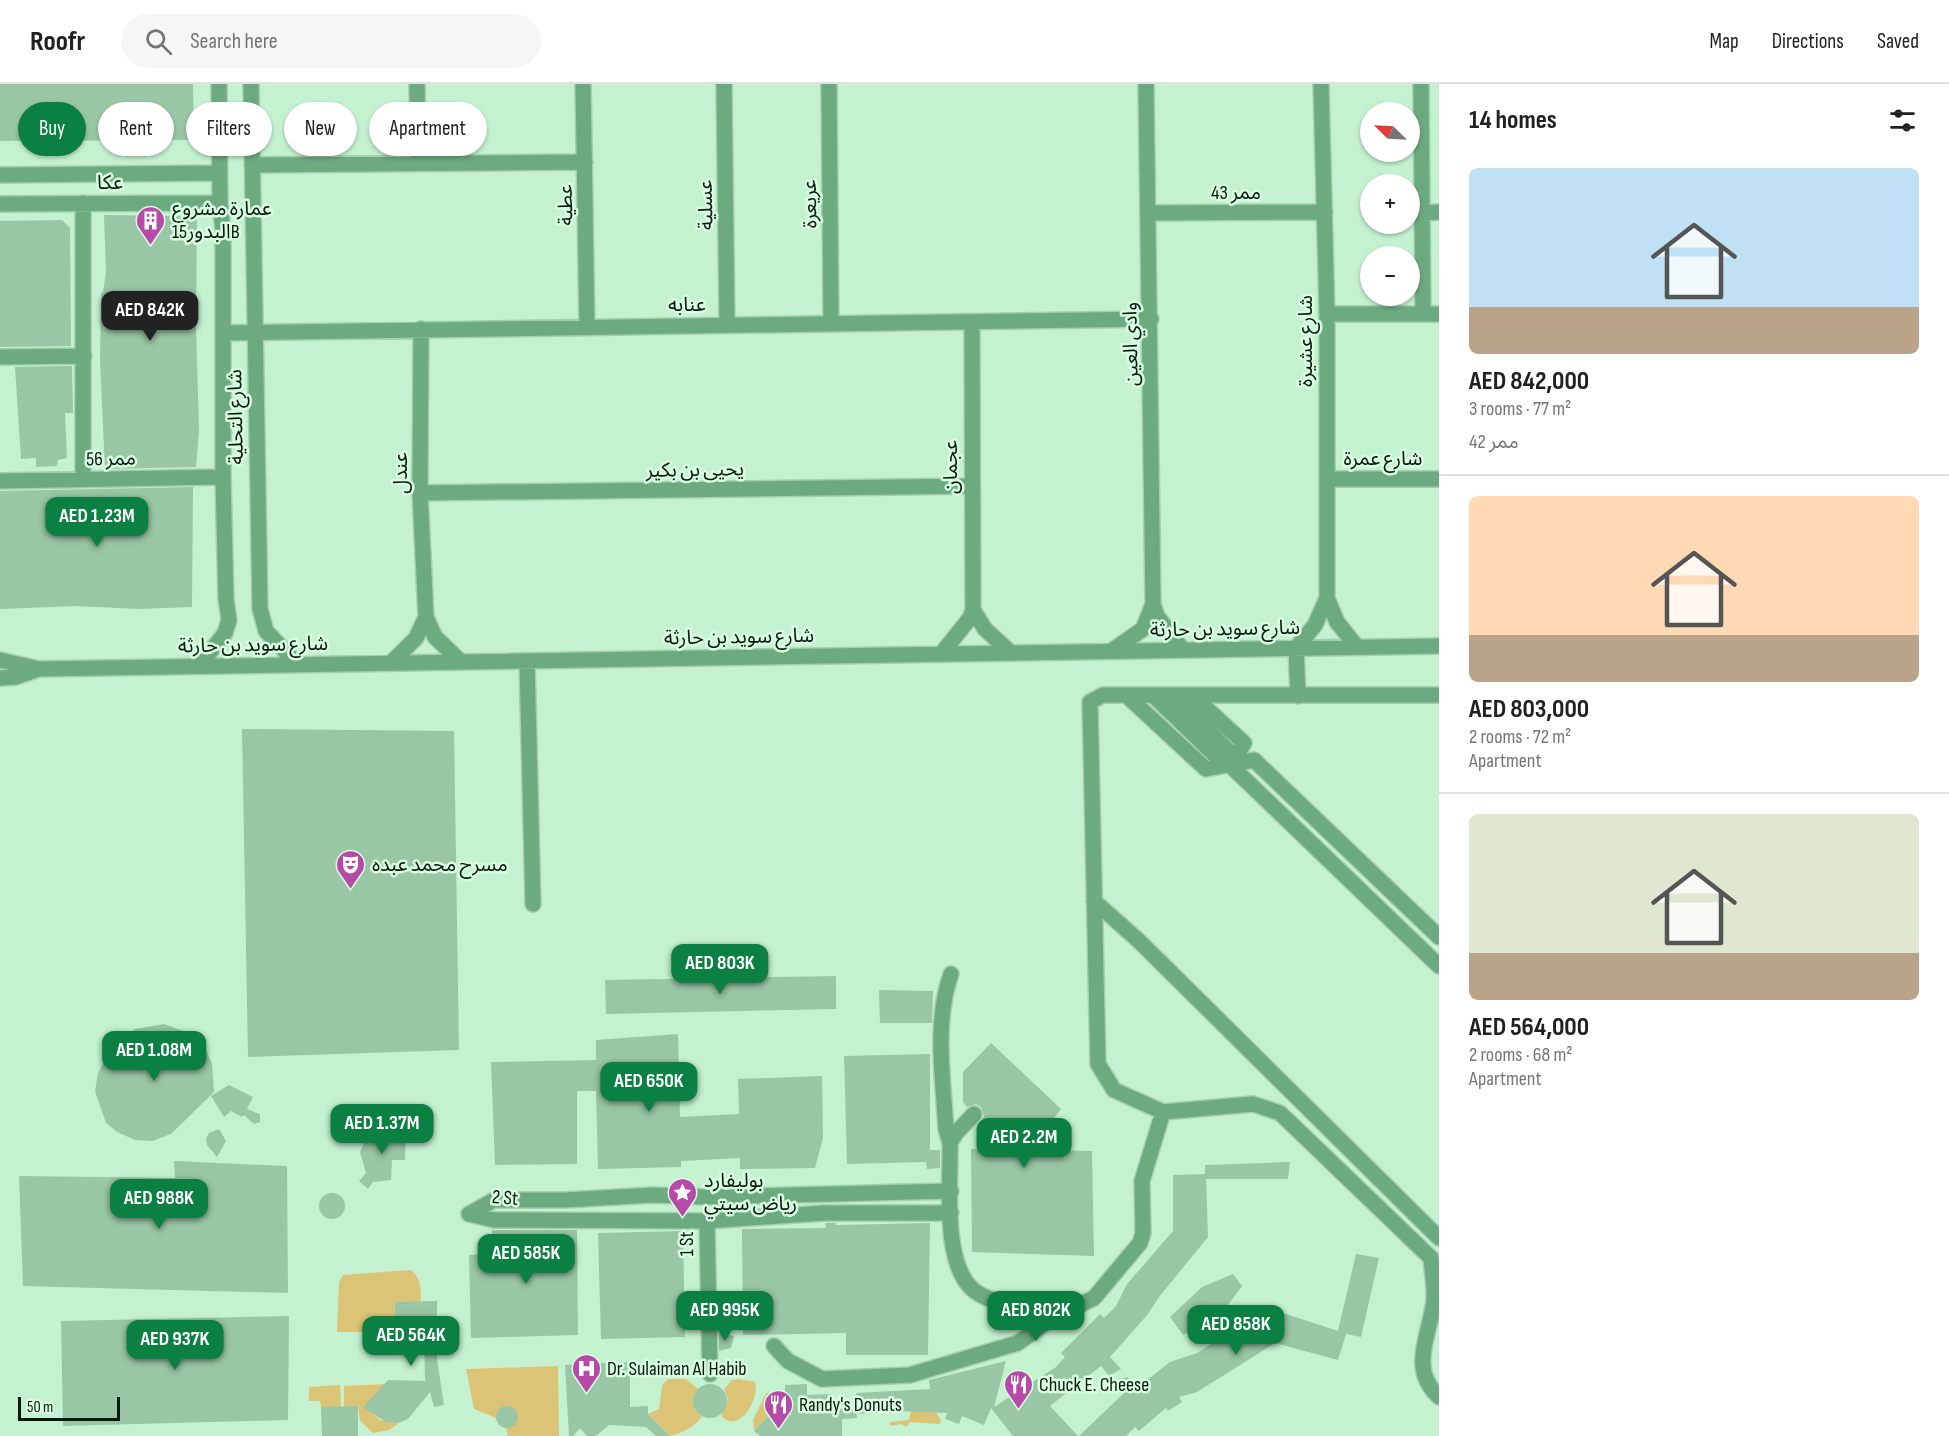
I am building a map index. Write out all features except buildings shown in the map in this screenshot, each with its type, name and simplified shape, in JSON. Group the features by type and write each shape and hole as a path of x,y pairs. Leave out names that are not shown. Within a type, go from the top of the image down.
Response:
{"street":[{"name":"شارع التحلية","path":"200,665 225,633 229,620 226,598 223,477 223,231 219,173 219,84"},
{"name":"شارع التحلية","path":"251,84 260,609 266,631 297,664"},
{"path":"417,84 418,163"},
{"name":"عطية","path":"583,84 587,326"},
{"name":"عسلية","path":"724,84 727,325"},
{"name":"عريعرة","path":"829,84 831,324"},
{"name":"وادي العين","path":"1146,84 1151,319 1153,604 1157,616 1183,650"},
{"name":"شارع عشيرة","path":"1321,84 1327,314 1327,598 1337,622 1357,647"},
{"path":"1327,314 1431,314 1422,213 1421,84"},
{"path":"252,165 585,162"},
{"name":"عكا","path":"0,175 219,173"},
{"path":"83,203 83,479"},
{"name":"عكا","path":"0,204 220,203"},
{"path":"1422,213 1439,212"},
{"name":"ممر 43","path":"1149,213 1324,213"},
{"name":"عنابه","path":"224,333 1151,319"},
{"name":"عجمان","path":"972,323 973,610"},
{"name":"عندل","path":"421,329 420,493 426,617 435,637 461,662"},
{"path":"0,357 84,356"},
{"name":"ممر 56","path":"0,481 223,477"},
{"name":"شارع عمرة","path":"1327,479 1439,479"},
{"name":"يحيى بن بكير","path":"420,493 971,486"},
{"name":"شارع عشيرة","path":"1296,648 1315,625 1327,598"},
{"name":"وادي العين","path":"1113,650 1143,629 1153,604"},
{"path":"973,610 985,629 1010,652"},
{"path":"942,653 970,618 973,610"},
{"path":"391,663 416,638 426,617"},
{"name":"شارع سويد بن حارثة","path":"39,669 1439,646"},
{"path":"1296,648 1298,696"},
{"path":"0,660 39,669"},
{"path":"527,661 533,904"},
{"path":"0,678 16,677 39,669"},
{"path":"1436,698 1102,695 1090,702 1098,1064 1114,1090 1163,1112 1253,1104 1280,1113 1431,1258 1434,1299 1421,1366 1430,1389 1439,1397"},
{"path":"1126,695 1206,769 1254,760 1439,937"},
{"path":"1152,695 1220,760 1231,766 1439,966"},
{"path":"1173,696 1228,750 1231,766"},
{"path":"1193,696 1244,743 1231,766"},
{"path":"1095,901 1139,941 1439,1238"},
{"path":"951,974 942,1006 941,1026 946,1129 950,1143 954,1260 964,1280 981,1295 1052,1318"},
{"path":"774,1346 788,1361 822,1379 910,1376 1018,1343 1052,1318 1094,1298 1140,1243 1143,1233 1142,1181 1163,1112"},
{"path":"950,1143 974,1114"},
{"name":"2 St","path":"951,1191 494,1200 469,1214 494,1220 706,1221 832,1213 951,1213"},
{"path":"831,1195 832,1213"},
{"path":"677,1221 678,1196"},
{"path":"736,1197 737,1219"},
{"path":"577,1200 578,1219"},
{"name":"1 St","path":"706,1221 710,1374"}],"shaded area":[{"path":"410,1270 418,1278 420,1284 420,1315 395,1302 394,1332 337,1332 339,1282 343,1275"},
{"path":"558,1366 559,1436 508,1436 506,1428 499,1425 496,1418 474,1409 466,1369"},
{"path":"668,1379 686,1379 698,1389 693,1405 702,1416 686,1430 666,1436 668,1434 648,1414 659,1409 662,1385"},
{"path":"732,1380 755,1382 754,1398 746,1414 740,1419 727,1420 721,1415 728,1400 724,1389"},
{"path":"385,1384 370,1410 380,1420 399,1423 389,1430 373,1433 360,1421 358,1406 344,1407 344,1386"},
{"path":"340,1385 341,1407 321,1407 320,1401 309,1401 309,1387"},
{"path":"766,1393 771,1393 777,1407 754,1431 753,1420"},
{"path":"911,1411 935,1411 941,1420 940,1424 910,1422 906,1427 901,1424 890,1426 890,1422 909,1420"}],"place":[{"name":"عمارة مشروع البدور15B","path":"151,246"},
{"name":"مسرح محمد عبده","path":"351,890"},
{"name":"بوليفارد رياض سيتي","path":"683,1218"},
{"name":"Dr. Sulaiman Al Habib","path":"586,1394"},
{"name":"Chuck E. Cheese","path":"1018,1410"},
{"name":"Randy's Donuts","path":"778,1430"}]}
